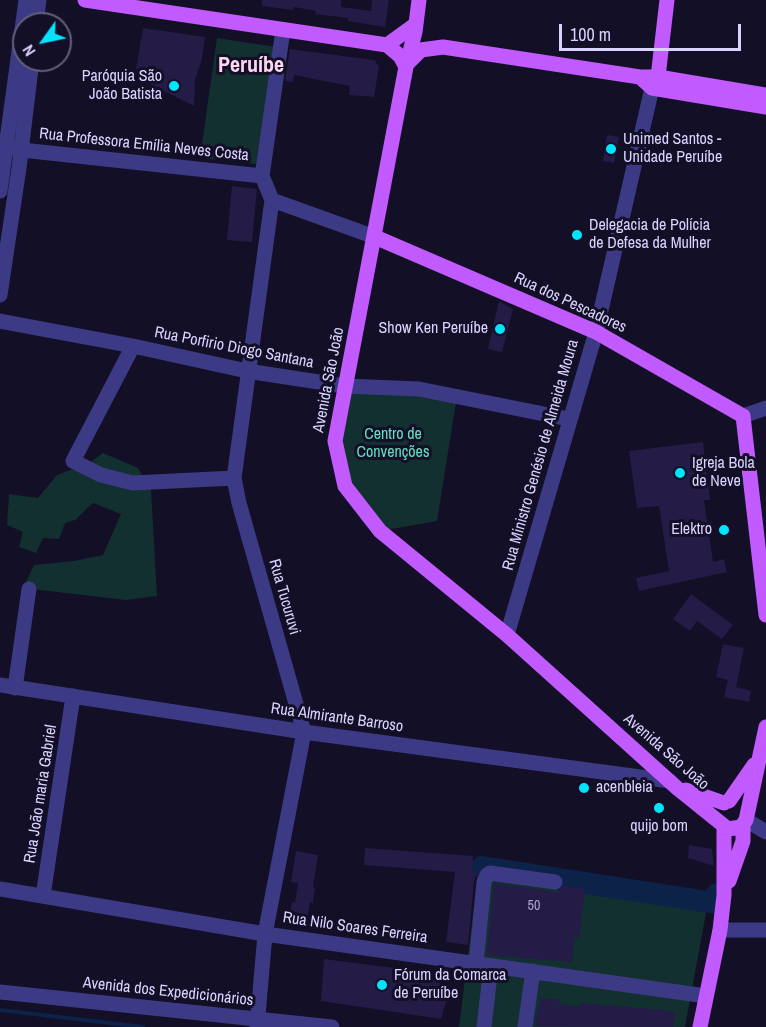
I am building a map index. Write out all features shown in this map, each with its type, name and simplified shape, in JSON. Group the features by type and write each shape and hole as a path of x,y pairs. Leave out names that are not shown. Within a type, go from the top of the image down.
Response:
{"main road":[{"path":"85,0 131,3 283,30 387,45 400,56 406,67"},
{"name":"Avenida São João","path":"419,0 335,441 345,486 380,531 507,635 721,824"},
{"path":"655,82 667,0"},
{"path":"387,45 416,24"},
{"path":"406,67 411,58 421,50 444,47 640,77 766,107"},
{"path":"655,82 766,95"},
{"name":"Rua dos Pescadores","path":"375,237 596,332 743,416"},
{"path":"743,416 763,570 766,615"},
{"path":"724,895 743,842 745,819 766,727"},
{"path":"700,1027 720,930 724,895 719,810 761,755"},
{"path":"674,784 726,802 738,802 744,808 745,819"},
{"path":"721,824 732,830 745,819"}],"street":[{"path":"0,295 8,166 6,146 26,0"},
{"path":"283,30 262,176 272,200 375,237"},
{"path":"0,191 8,166 22,150 31,72"},
{"name":"Rua Ministro Genésio de Almeida Moura","path":"507,635 596,332 655,82"},
{"name":"Rua Professora Emília Neves Costa","path":"6,146 22,150 262,176"},
{"name":"Rua Tucuruvi","path":"257,1024 265,934 304,732 239,503 234,478 272,200"},
{"name":"Rua Porfirio Diogo Santana","path":"0,321 133,346 247,371 345,386 419,389 569,418"},
{"path":"133,346 74,461 101,475 133,483 234,478"},
{"path":"743,416 766,408"},
{"path":"7,687 29,589"},
{"name":"Rua Almirante Barroso","path":"7,687 674,784"},
{"name":"Rua João maria Gabriel","path":"44,896 73,696"},
{"path":"745,819 766,832"},
{"path":"484,1027 484,882 487,875 490,873 555,882"},
{"name":"Rua Nilo Soares Ferreira","path":"0,889 265,934 706,996"},
{"path":"720,930 766,930"},
{"path":"525,1027 533,971"},
{"name":"Avenida dos Expedicionários","path":"0,992 257,1024 332,1027"}],"green space":[{"path":"217,38 276,47 256,164 200,158"},
{"name":"Centro de Convenções","path":"345,386 457,396 437,521 380,531 345,486 335,442"},
{"path":"103,453 138,468 151,491 157,596 126,600 23,588 34,565 103,555 121,514 93,503 75,520 65,523 59,539 43,538 36,553 19,547 23,532 7,525 9,494 38,498 57,475 89,463"},
{"path":"480,858 708,902 685,1027 459,1027"}],"building":[{"path":"262,0 341,0 341,7 371,11 372,0 389,0 385,27 348,21 348,18 315,14 316,11 294,7 293,10 262,6"},
{"path":"143,28 205,37 202,59 195,80 194,106 144,81 143,68 136,69"},
{"path":"290,49 374,60 379,66 374,97 349,95 350,86 294,75 293,82 285,81"},
{"name":"Unimed Santos - Unidade Peruíbe","path":"607,135 619,137 614,163 603,161"},
{"path":"232,186 257,189 252,242 227,240"},
{"name":"Show Ken Peruíbe","path":"499,301 513,309 502,352 488,349"},
{"path":"703,442 710,500 704,500 713,562 724,559 727,572 639,591 636,578 669,571 659,506 637,508 629,451"},
{"path":"691,594 733,625 722,639 697,621 690,631 673,619"},
{"path":"723,644 744,648 736,687 751,691 749,702 724,697 728,680 716,677"},
{"path":"689,845 712,849 714,866 688,858"},
{"path":"365,848 473,856 472,872 477,872 474,881 468,945 446,942 455,872 364,865"},
{"path":"296,851 318,855 313,903 310,902 307,919 289,916 292,902 295,903 298,883 291,882"},
{"path":"494,883 554,892 564,886 585,889 579,938 574,937 572,962 487,955"},
{"name":"Fórum da Comarca de Peruíbe","path":"324,959 402,969 402,977 436,980 449,991 441,1019 321,1001"},
{"path":"540,999 559,999 559,1004 579,1007 579,1003 675,1011 673,1027 535,1026"}],"waterway":[{"path":"482,867 715,903 717,894"},
{"path":"0,1010 143,1027"}],"place":[{"name":"Paróquia São João Batista","path":"174,86"},
{"name":"Unimed Santos - Unidade Peruíbe","path":"611,149"},
{"name":"Delegacia de Polícia de Defesa da Mulher","path":"577,235"},
{"name":"Show Ken Peruíbe","path":"500,329"},
{"name":"Igreja Bola de Neve","path":"680,473"},
{"name":"Elektro","path":"724,530"},
{"name":"acenbleia","path":"584,788"},
{"name":"quijo bom","path":"659,808"},
{"name":"Fórum da Comarca de Peruíbe","path":"382,985"}],"district":[{"name":"Peruíbe","path":"251,66"}]}
